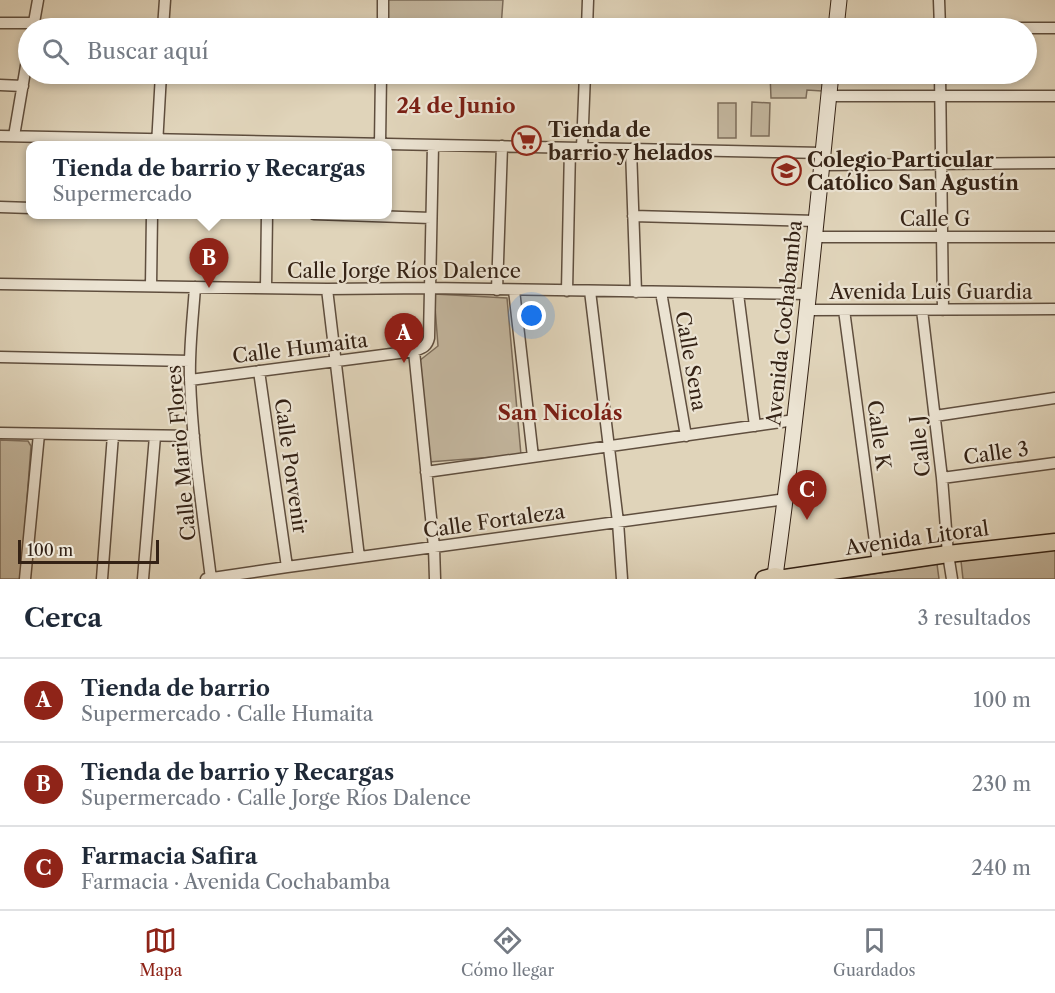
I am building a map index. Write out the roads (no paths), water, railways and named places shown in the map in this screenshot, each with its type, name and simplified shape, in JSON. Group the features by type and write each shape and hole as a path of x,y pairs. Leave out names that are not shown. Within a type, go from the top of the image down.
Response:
{"main road":[{"path":"837,18 839,0"},
{"name":"Avenida Cochabamba","path":"773,578 786,499 830,84"},
{"name":"Avenida Litoral","path":"773,578 1055,542"}],"street":[{"path":"35,18 38,0"},
{"path":"164,18 165,0"},
{"path":"382,18 383,0"},
{"path":"587,18 588,0"},
{"path":"939,0 940,18"},
{"path":"0,23 18,25"},
{"path":"1037,28 1055,28"},
{"path":"158,141 161,84"},
{"path":"380,141 381,84"},
{"path":"582,148 585,84"},
{"path":"940,84 944,309"},
{"path":"0,85 23,86 14,136"},
{"path":"829,96 1055,96"},
{"path":"0,136 134,141"},
{"path":"392,144 631,149 942,164 1055,163"},
{"path":"433,145 429,338 424,348 414,351 434,547 435,579"},
{"path":"497,290 502,146"},
{"path":"567,291 570,148"},
{"path":"631,149 636,292"},
{"path":"0,207 26,207"},
{"name":"Calle G","path":"633,216 942,236 1055,237"},
{"path":"392,217 431,218"},
{"path":"151,286 152,219"},
{"path":"266,288 267,219"},
{"name":"Calle Jorge Ríos Dalence","path":"0,284 808,294"},
{"name":"Calle Mario Flores","path":"195,287 190,380 209,579"},
{"path":"327,289 359,557"},
{"path":"514,290 533,457"},
{"path":"590,291 618,522 622,579"},
{"name":"Calle Sena","path":"661,292 686,436"},
{"path":"738,294 755,426"},
{"name":"Avenida Luis Guardia","path":"807,310 1055,309"},
{"name":"Calle K","path":"844,310 878,564"},
{"name":"Calle J","path":"922,310 952,579"},
{"name":"Calle Humaita","path":"190,380 414,351"},
{"path":"0,357 190,361"},
{"name":"Calle Porvenir","path":"259,371 287,567"},
{"path":"935,416 1055,398"},
{"path":"426,472 795,420"},
{"path":"0,433 194,436"},
{"path":"25,579 39,434"},
{"path":"102,579 112,435"},
{"path":"143,579 155,436"},
{"name":"Calle 3","path":"942,478 1055,463"},
{"name":"Calle Fortaleza","path":"209,579 786,499"}],"place":[{"name":"Tienda de barrio y helados","path":"527,141"},
{"name":"Colegio Particular Católico San Agustín","path":"786,171"},
{"name":"Tienda de barrio y Recargas","path":"209,288"},
{"name":"Tienda de barrio","path":"404,363"},
{"name":"Farmacia Safira","path":"807,520"}],"district":[{"name":"24 de Junio","path":"456,105"},
{"name":"San Nicolás","path":"560,412"}]}
